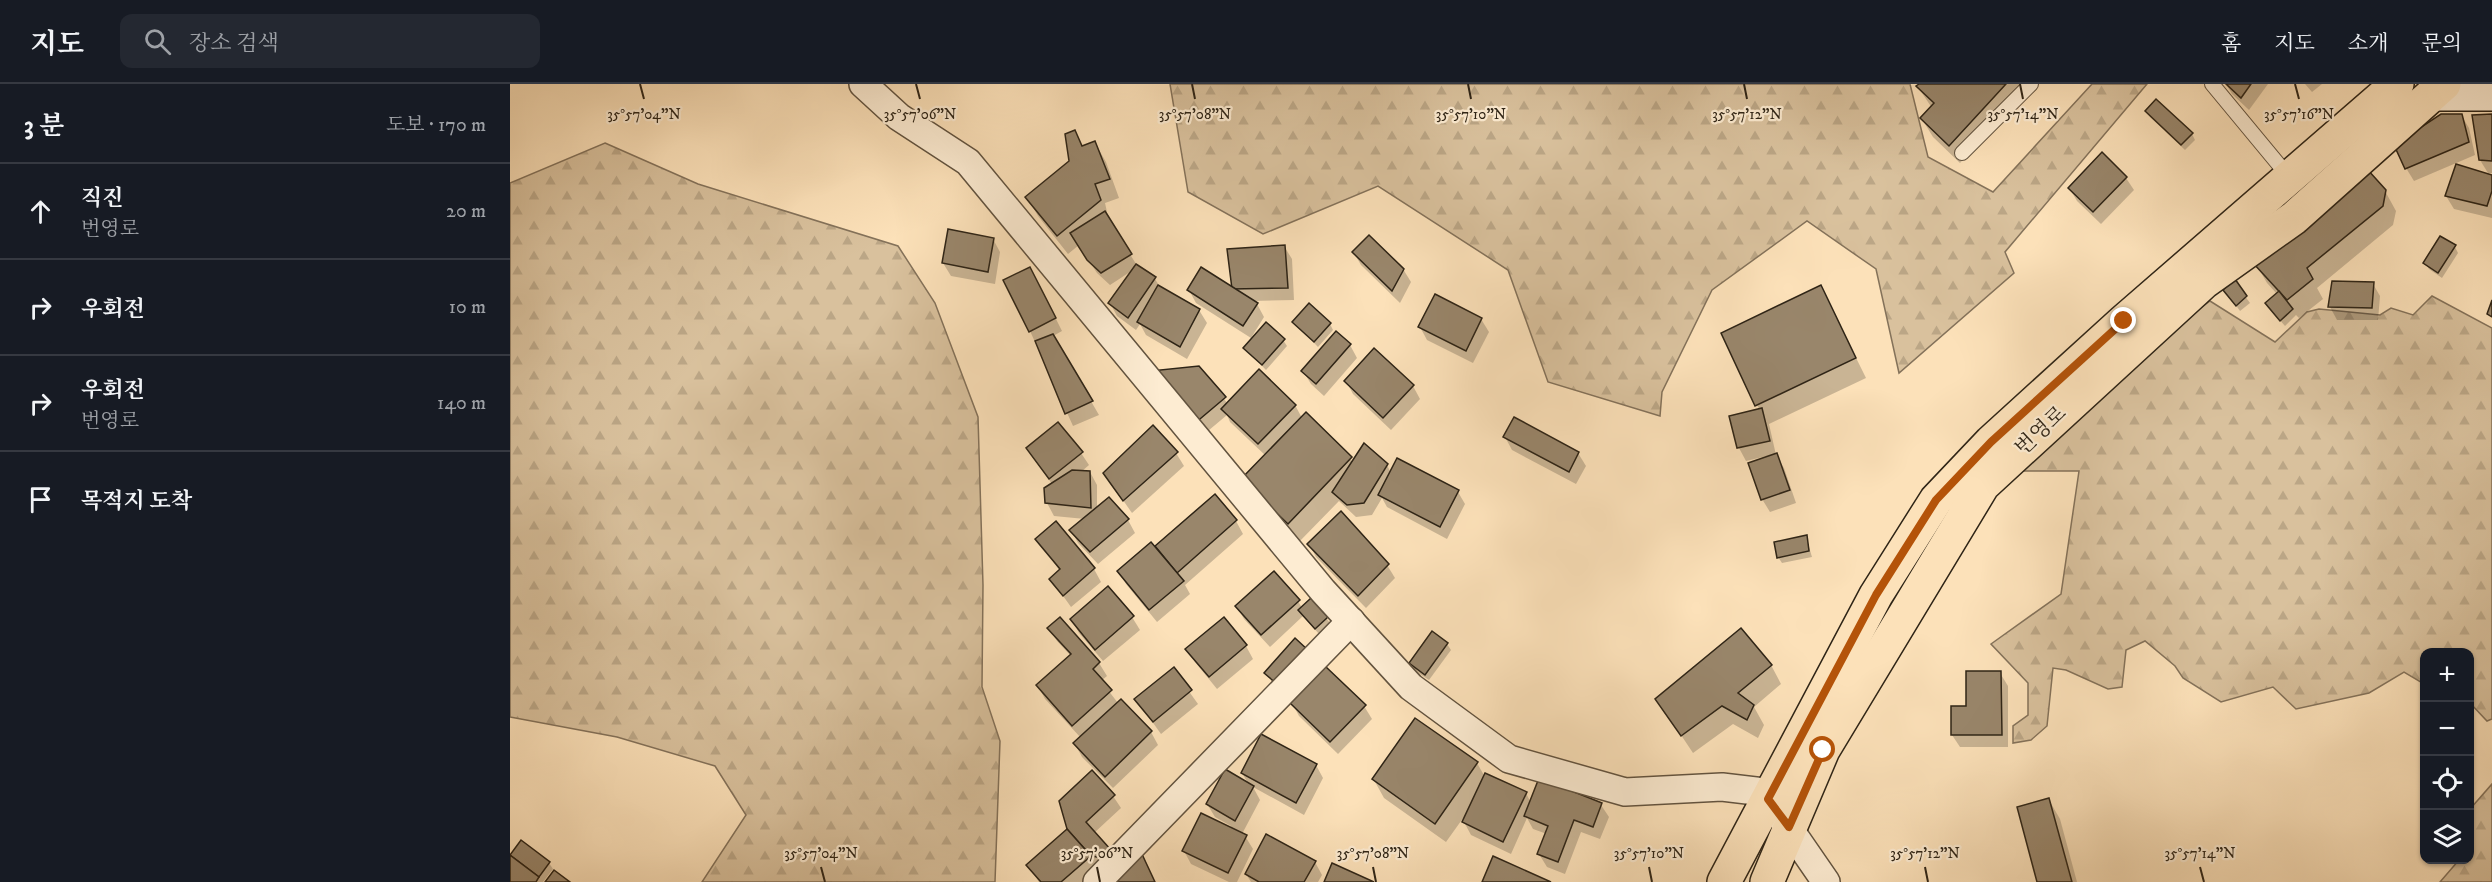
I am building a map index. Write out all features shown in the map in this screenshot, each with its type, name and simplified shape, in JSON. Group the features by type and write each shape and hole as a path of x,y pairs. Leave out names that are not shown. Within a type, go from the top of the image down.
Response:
{"main road":[{"name":"번영로","path":"1724,882 1876,595 1936,500 1991,442 2124,321 2397,84"},
{"name":"번영로","path":"1767,882 1823,750 1983,485 2204,282 2294,218 2439,89"}],"street":[{"path":"863,84 899,117 968,162 1323,591 1411,687 1509,759 1625,792 1722,787 1764,792 1826,882"},
{"path":"2439,89 2492,94"},
{"path":"1097,882 1351,621"}],"lane":[{"path":"1962,153 2031,84"},
{"path":"2212,84 2289,178"}],"green space":[{"path":"1170,84 1910,84 1928,157 1993,192 2092,84 2147,84 2005,252 2014,273 1899,373 1876,269 1807,221 1712,290 1662,392 1660,416 1548,382 1508,270 1378,186 1263,234 1188,192"},
{"path":"605,143 698,184 898,246 935,303 978,417 983,585 982,687 1000,741 995,882 702,882 746,815 715,766 617,737 510,717 510,183"},
{"path":"2432,296 2492,328 2492,719 2487,721 2474,707 2474,648 2420,648 2420,682 2404,672 2369,693 2296,709 2273,687 2221,702 2183,678 2175,666 2145,641 2126,650 2122,687 2108,689 2066,670 2053,668 2047,726 2031,740 2013,743 2013,726 2028,715 2028,683 1991,644 2061,594 2079,471 2021,471 2168,332 2210,301 2275,342 2307,312 2319,309 2380,315 2391,308 2413,315"},
{"path":"2492,784 2492,882 2440,882 2456,864 2474,864 2474,804"}],"building":[{"path":"1919,84 2006,84 1949,146 1920,118 1934,103 1916,86"},
{"path":"2226,84 2251,84 2241,98"},
{"path":"2156,99 2193,133 2181,145 2145,111"},
{"path":"2441,114 2462,114 2469,142 2405,169 2394,145"},
{"path":"2492,114 2492,161 2479,160 2472,115"},
{"path":"1075,130 1082,146 1095,141 1110,179 1095,184 1101,200 1057,236 1025,197 1069,161 1065,134"},
{"path":"2102,152 2127,177 2093,212 2068,188"},
{"path":"2456,164 2492,175 2492,191 2487,206 2445,196"},
{"path":"2367,169 2386,190 2383,206 2307,268 2313,279 2287,300 2254,264"},
{"path":"1105,211 1132,254 1101,273 1087,260 1070,233"},
{"path":"948,229 994,238 988,272 942,263"},
{"path":"1369,235 1404,269 1392,291 1352,252"},
{"path":"2440,236 2456,245 2438,273 2423,263"},
{"path":"1285,245 1288,288 1232,289 1227,249"},
{"path":"1136,264 1156,277 1128,318 1108,303"},
{"path":"1030,267 1056,318 1029,332 1003,280"},
{"path":"1201,267 1258,303 1243,326 1187,290"},
{"path":"2235,279 2247,296 2236,306 2223,290"},
{"path":"2332,281 2374,282 2372,308 2328,307"},
{"path":"1158,285 1200,309 1180,347 1137,322"},
{"path":"1821,285 1856,358 1755,406 1721,333"},
{"path":"2279,291 2293,309 2280,321 2265,303"},
{"path":"1435,294 1482,318 1466,351 1418,327"},
{"path":"2492,300 2492,317 2487,314"},
{"path":"1309,303 1331,323 1314,342 1292,322"},
{"path":"1266,322 1285,339 1262,365 1243,348"},
{"path":"1336,331 1351,344 1316,384 1301,371"},
{"path":"1053,334 1093,401 1065,414 1035,341"},
{"path":"1374,348 1414,385 1383,418 1344,381"},
{"path":"1199,366 1226,397 1194,424 1150,371"},
{"path":"1259,369 1296,405 1258,444 1221,409"},
{"path":"1762,408 1770,441 1737,448 1729,416"},
{"path":"1306,412 1352,457 1288,524 1241,479"},
{"path":"1514,417 1579,452 1569,472 1503,437"},
{"path":"1058,422 1083,452 1049,479 1026,448"},
{"path":"1153,425 1178,452 1123,501 1103,473"},
{"path":"1364,443 1388,464 1364,503 1347,505 1332,492"},
{"path":"1777,453 1790,490 1761,500 1748,463"},
{"path":"1397,458 1459,490 1440,527 1378,495"},
{"path":"1072,470 1090,471 1091,508 1045,503 1044,488"},
{"path":"1215,494 1237,520 1177,573 1155,546"},
{"path":"1109,497 1129,519 1090,552 1069,530"},
{"path":"1341,511 1389,564 1358,596 1307,544"},
{"path":"1056,521 1095,568 1063,596 1049,579 1060,569 1035,539"},
{"path":"1807,535 1809,551 1777,558 1774,542"},
{"path":"1151,542 1184,581 1149,610 1117,571"},
{"path":"1274,571 1300,600 1261,635 1235,606"},
{"path":"1108,586 1134,616 1095,650 1070,619"},
{"path":"1311,598 1328,617 1315,629 1298,610"},
{"path":"1060,617 1100,662 1093,669 1112,690 1072,726 1036,685 1071,654 1047,628"},
{"path":"1224,617 1247,645 1209,677 1185,649"},
{"path":"1741,628 1772,665 1738,693 1754,705 1747,720 1722,706 1681,736 1655,699"},
{"path":"1432,631 1448,643 1425,675 1409,663"},
{"path":"1295,638 1309,651 1278,685 1264,673"},
{"path":"1325,666 1366,705 1330,742 1290,703"},
{"path":"1174,667 1192,690 1153,722 1134,699"},
{"path":"1966,671 2001,671 2002,735 1951,735 1951,706 1966,706"},
{"path":"1121,699 1152,731 1105,777 1073,743"},
{"path":"1415,718 1478,762 1435,824 1372,779"},
{"path":"1261,734 1317,764 1296,803 1241,773"},
{"path":"1225,769 1254,786 1235,821 1206,804"},
{"path":"1092,770 1115,795 1086,822 1111,850 1103,858 1091,856 1067,829 1059,801"},
{"path":"1485,773 1527,792 1503,842 1462,822"},
{"path":"1539,778 1602,803 1593,827 1574,820 1558,862 1537,854 1548,826 1524,816"},
{"path":"2049,798 2072,882 2037,882 2017,807"},
{"path":"1201,813 1247,835 1228,873 1182,851"},
{"path":"1067,829 1091,856 1061,882 1041,882 1026,865"},
{"path":"1266,834 1316,861 1304,882 1259,882 1245,874"},
{"path":"521,840 550,862 539,877 510,855"},
{"path":"1141,852 1155,882 1114,882"},
{"path":"510,855 539,877 536,882 510,882"},
{"path":"1493,856 1551,882 1482,882"},
{"path":"1332,863 1374,882 1324,882"},
{"path":"554,870 570,882 545,882"}],"route":[{"path":"1823,750 1789,827 1768,799 1876,595 1936,500 1991,442 2124,321"}]}
